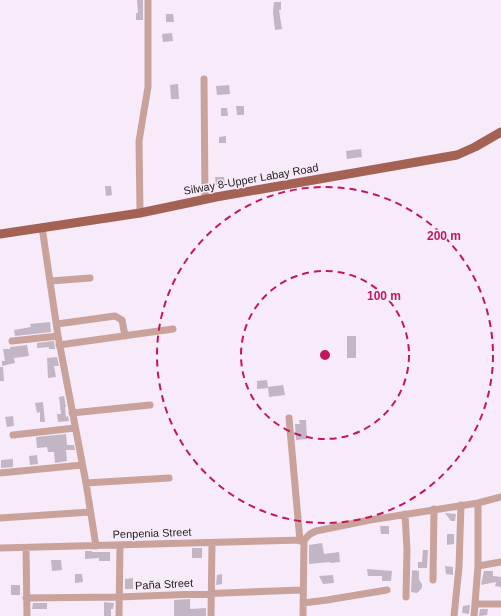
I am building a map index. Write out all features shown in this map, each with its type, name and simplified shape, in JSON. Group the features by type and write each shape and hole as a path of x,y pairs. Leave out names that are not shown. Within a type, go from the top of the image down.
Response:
{"main road":[{"name":"Silway 8-Upper Labay Road","path":"0,234 140,213 205,199 457,155 501,132"}],"street":[{"path":"140,213 138,160 139,142 148,87 148,0"},
{"path":"204,79 205,199"},
{"path":"42,227 59,344 86,483 96,546"},
{"path":"51,281 90,278"},
{"path":"57,324 115,316 122,320 125,336"},
{"path":"59,344 173,329"},
{"path":"12,341 58,336"},
{"path":"72,413 150,405"},
{"path":"289,418 302,540 303,616"},
{"path":"13,435 75,428"},
{"path":"0,473 82,465"},
{"path":"86,483 169,478"},
{"path":"302,540 316,531 405,514 478,503 501,497"},
{"path":"474,616 478,566 478,503"},
{"path":"454,616 459,567 461,505"},
{"path":"433,580 434,509"},
{"path":"0,518 90,512"},
{"path":"405,514 407,550 406,597"},
{"name":"Penpenia Street","path":"0,548 302,540"},
{"path":"210,616 212,543"},
{"path":"119,616 120,545"},
{"path":"26,548 26,616"},
{"path":"478,566 501,562"},
{"name":"Paña Street","path":"26,598 119,597 303,590"},
{"path":"303,603 388,590"},
{"path":"475,604 501,604"}],"building":[{"path":"137,0 143,0 143,20 136,20 136,13 138,13"},
{"path":"274,2 281,2 281,10 279,10 282,29 275,30 273,12"},
{"path":"166,14 173,14 174,22 166,22"},
{"path":"172,33 173,41 163,42 162,34"},
{"path":"178,84 179,99 171,99 170,85"},
{"path":"229,85 230,94 217,95 216,86"},
{"path":"236,106 244,106 244,115 237,115"},
{"path":"221,108 227,108 228,116 221,116"},
{"path":"226,136 226,143 219,143 219,137"},
{"path":"361,149 362,157 347,159 346,151"},
{"path":"215,177 224,177 225,185 216,185"},
{"path":"105,186 111,186 112,195 106,196"},
{"path":"50,322 51,332 15,336 14,330 31,327 30,324"},
{"path":"347,336 356,336 356,358 347,358"},
{"path":"54,341 55,349 49,349 49,347 37,348 37,343"},
{"path":"27,345 29,356 14,358 15,363 2,366 2,361 5,361 3,349"},
{"path":"57,357 59,366 54,366 56,377 48,378 47,358"},
{"path":"0,367 3,367 4,381 0,381"},
{"path":"267,380 268,388 257,389 257,381"},
{"path":"283,385 285,395 269,397 268,387"},
{"path":"64,396 66,417 68,416 69,421 58,422 57,414 61,414 59,397"},
{"path":"43,402 45,422 40,422 40,412 37,413 35,403"},
{"path":"13,416 14,426 7,427 5,417"},
{"path":"299,420 306,420 307,439 296,440 295,424 300,424"},
{"path":"66,434 67,445 74,445 75,450 66,450 67,461 55,463 54,452 48,452 47,447 37,448 36,437"},
{"path":"37,455 38,464 30,465 29,456"},
{"path":"13,459 13,467 1,468 1,460"},
{"path":"445,513 456,514 455,521 451,521"},
{"path":"380,526 389,526 389,534 381,534"},
{"path":"447,534 454,534 454,544 447,545"},
{"path":"322,543 324,554 339,552 340,562 309,564 309,545"},
{"path":"192,548 202,548 202,558 192,558"},
{"path":"423,550 428,550 427,568 418,568 418,562 422,562"},
{"path":"85,551 110,552 110,561 99,561 99,558 85,559"},
{"path":"51,560 61,560 62,570 52,571"},
{"path":"445,566 453,567 453,575 446,574"},
{"path":"367,569 392,571 391,581 382,581 382,576 368,576"},
{"path":"412,570 419,571 419,580 422,584 422,588 417,593 411,592"},
{"path":"484,571 493,571 493,576 501,577 501,587 495,586 496,582 481,585"},
{"path":"75,574 82,574 83,582 75,583"},
{"path":"222,574 222,584 216,585 217,575"},
{"path":"333,575 334,583 323,584 319,576"},
{"path":"133,578 133,589 125,589 125,579"},
{"path":"11,585 20,585 20,595 11,595"},
{"path":"190,599 190,609 206,608 206,616 174,616 174,600"},
{"path":"104,602 114,603 113,609 111,609 111,616 104,616"},
{"path":"33,603 47,603 47,609 32,609"},
{"path":"470,605 469,614 462,613 463,606"},
{"path":"480,609 488,609 487,615 479,616"}]}
